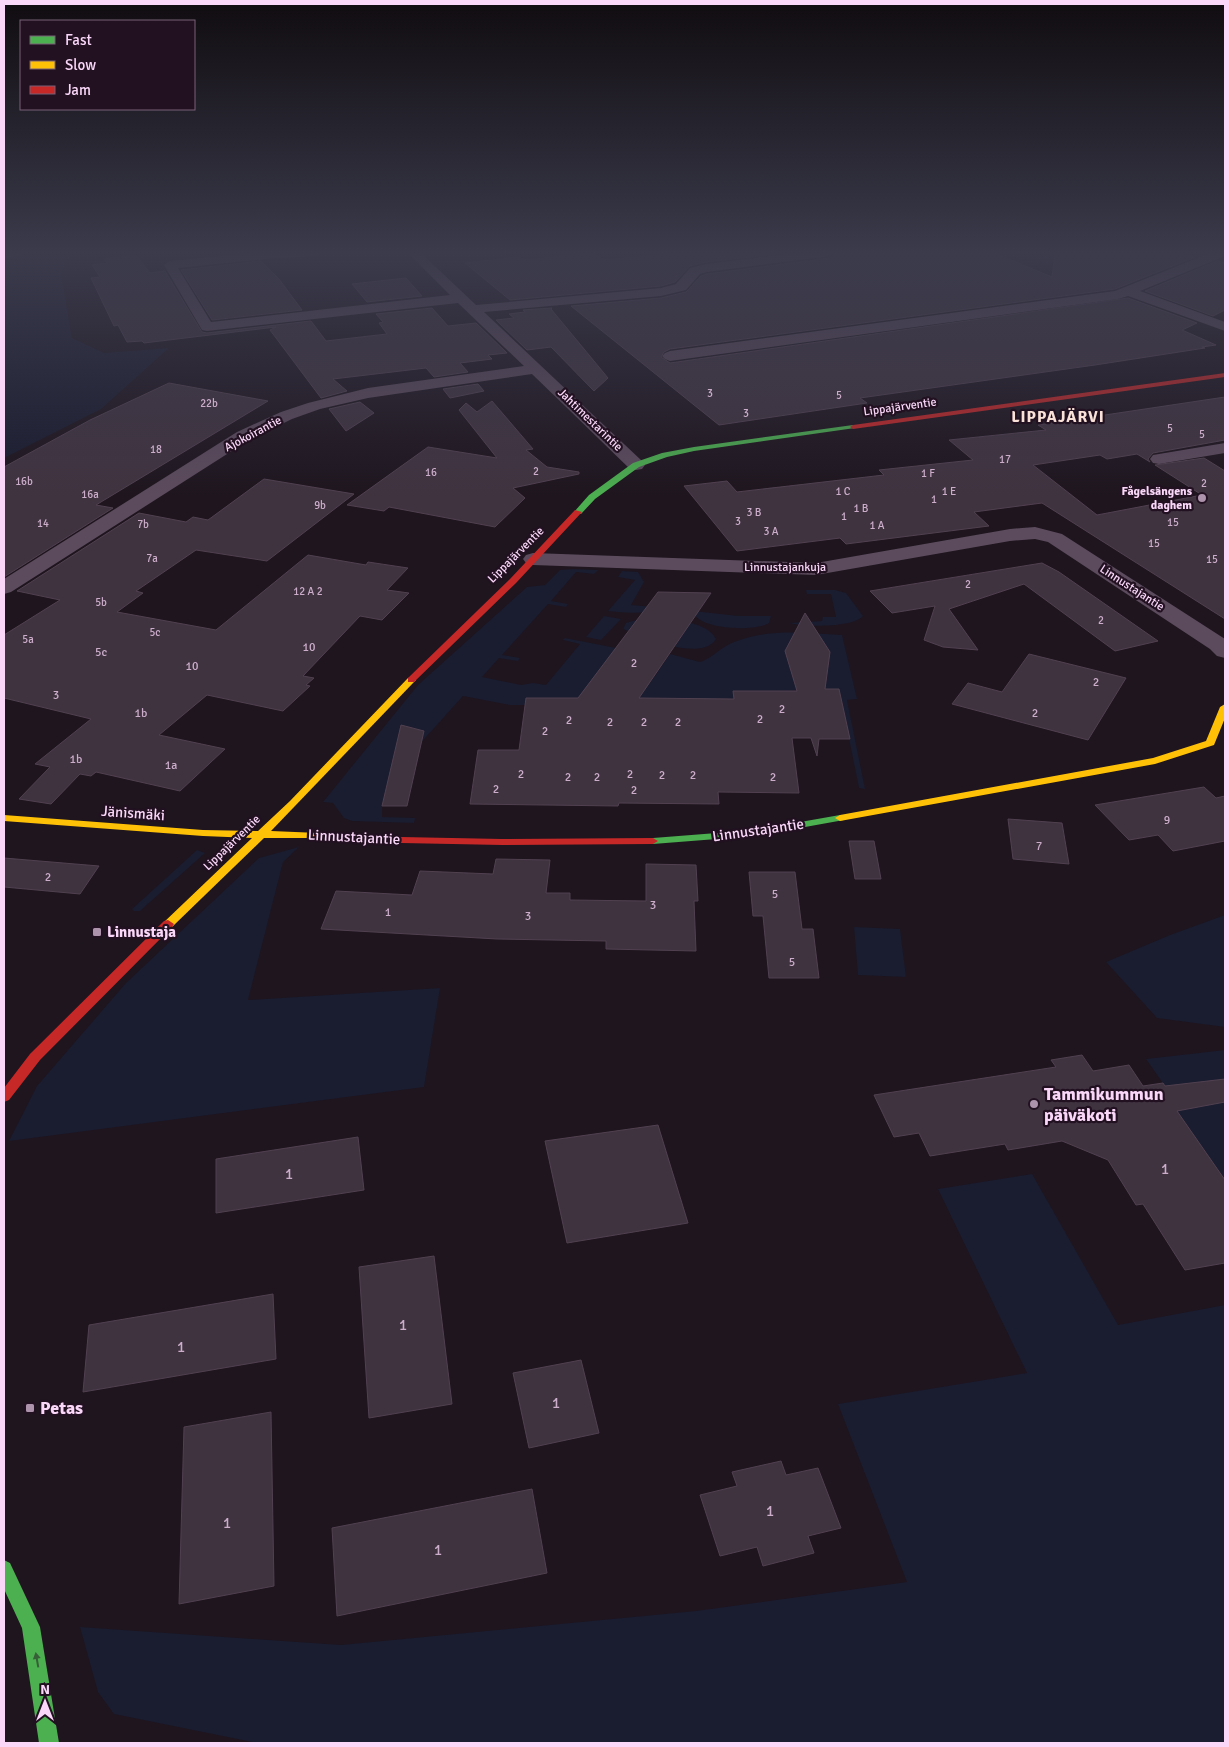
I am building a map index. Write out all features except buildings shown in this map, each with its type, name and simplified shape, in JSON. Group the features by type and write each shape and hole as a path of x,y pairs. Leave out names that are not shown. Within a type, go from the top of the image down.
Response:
{"main road":[{"name":"Lippajärventie","path":"4,1097 42,1050 121,970 294,803 393,697 533,559 592,497 636,465 665,455 694,449 1225,375"},
{"name":"Linnustajantie","path":"260,834 314,835 360,839 587,841 715,837 755,833 1155,762 1210,742 1225,707"},
{"name":"Jänismäki","path":"4,818 203,834 260,834"},
{"path":"4,1569 31,1627 49,1743"}],"street":[{"name":"Jahtimestarintie","path":"499,334 636,465"},
{"path":"670,356 837,334"},
{"name":"Ajokoirantie","path":"4,588 239,439 284,417 313,406 366,393 536,369"},
{"path":"1159,459 1225,448"},
{"name":"Linnustajankuja","path":"533,559 816,569 978,540 1035,533"},
{"name":"Linnustajantie","path":"1035,533 1055,538 1218,644 1225,651"}],"shaded area":[{"path":"4,334 71,334 72,338 104,353 169,348 101,409 4,458"},
{"path":"560,570 598,570 594,574 576,572 551,601 568,604 566,607 548,604 502,655 520,658 518,661 499,658 482,677 521,685 533,683 546,685 580,644 563,640 565,638 616,648 598,671 650,683 670,654 700,662 730,644 760,635 787,632 842,635 857,699 847,700 865,789 859,788 839,689 779,691 738,730 571,698 526,698 525,705 510,705 463,696 389,778 382,806 382,817 415,818 414,823 352,821 344,818 333,803 323,802 418,685 527,587 545,585"},
{"path":"622,571 638,572 644,582 631,605 679,609 644,613 608,611 635,580 618,577"},
{"path":"806,590 835,590 846,593 863,616 858,620 839,625 816,626 789,623 822,621 823,617 836,617 831,594 807,594"},
{"path":"693,611 739,616 771,616 769,623 762,626 727,628 705,622 697,617"},
{"path":"604,616 621,619 601,640 586,637"},
{"path":"643,618 683,621 694,624 711,632 716,639 703,648 675,647 682,635 632,626 628,631 623,629 626,623"},
{"path":"299,847 283,862 248,1000 440,988 424,1087 9,1141 37,1086 126,983 259,858"},
{"path":"197,850 205,853 140,911 132,909"},
{"path":"1225,915 1225,1027 1157,1018 1106,962 1170,935"},
{"path":"854,927 900,929 906,977 858,975"},
{"path":"1225,1050 1225,1180 1177,1111 1181,1109 1146,1059"},
{"path":"1032,1174 1118,1325 1225,1305 1225,1743 257,1743 114,1714 98,1692 80,1627 341,1645 696,1611 907,1582 838,1404 1027,1373 938,1189"}],"traffic: fast":[{"path":"578,512 592,497 636,465 665,455 694,449 853,427"},
{"path":"653,841 755,833 840,818"},
{"path":"4,1569 31,1627 49,1743"}],"traffic: slow":[{"path":"168,924 294,803 411,680"},
{"path":"840,818 1155,761 1210,743 1225,707"},
{"path":"4,818 203,833 319,836"}],"traffic: jam":[{"path":"853,427 1225,375"},
{"path":"411,680 513,581 578,512"},
{"path":"319,836 351,839 502,842 653,841"},
{"path":"4,1097 35,1057 168,924"}],"place":[{"name":"Fågelsängens daghem","path":"1202,498"},
{"name":"Linnustaja","path":"97,932"},
{"name":"Tammikummun päiväkoti","path":"1034,1104"},
{"name":"Petas","path":"30,1408"}],"district":[{"name":"LIPPAJÄRVI","path":"1058,417"}]}
